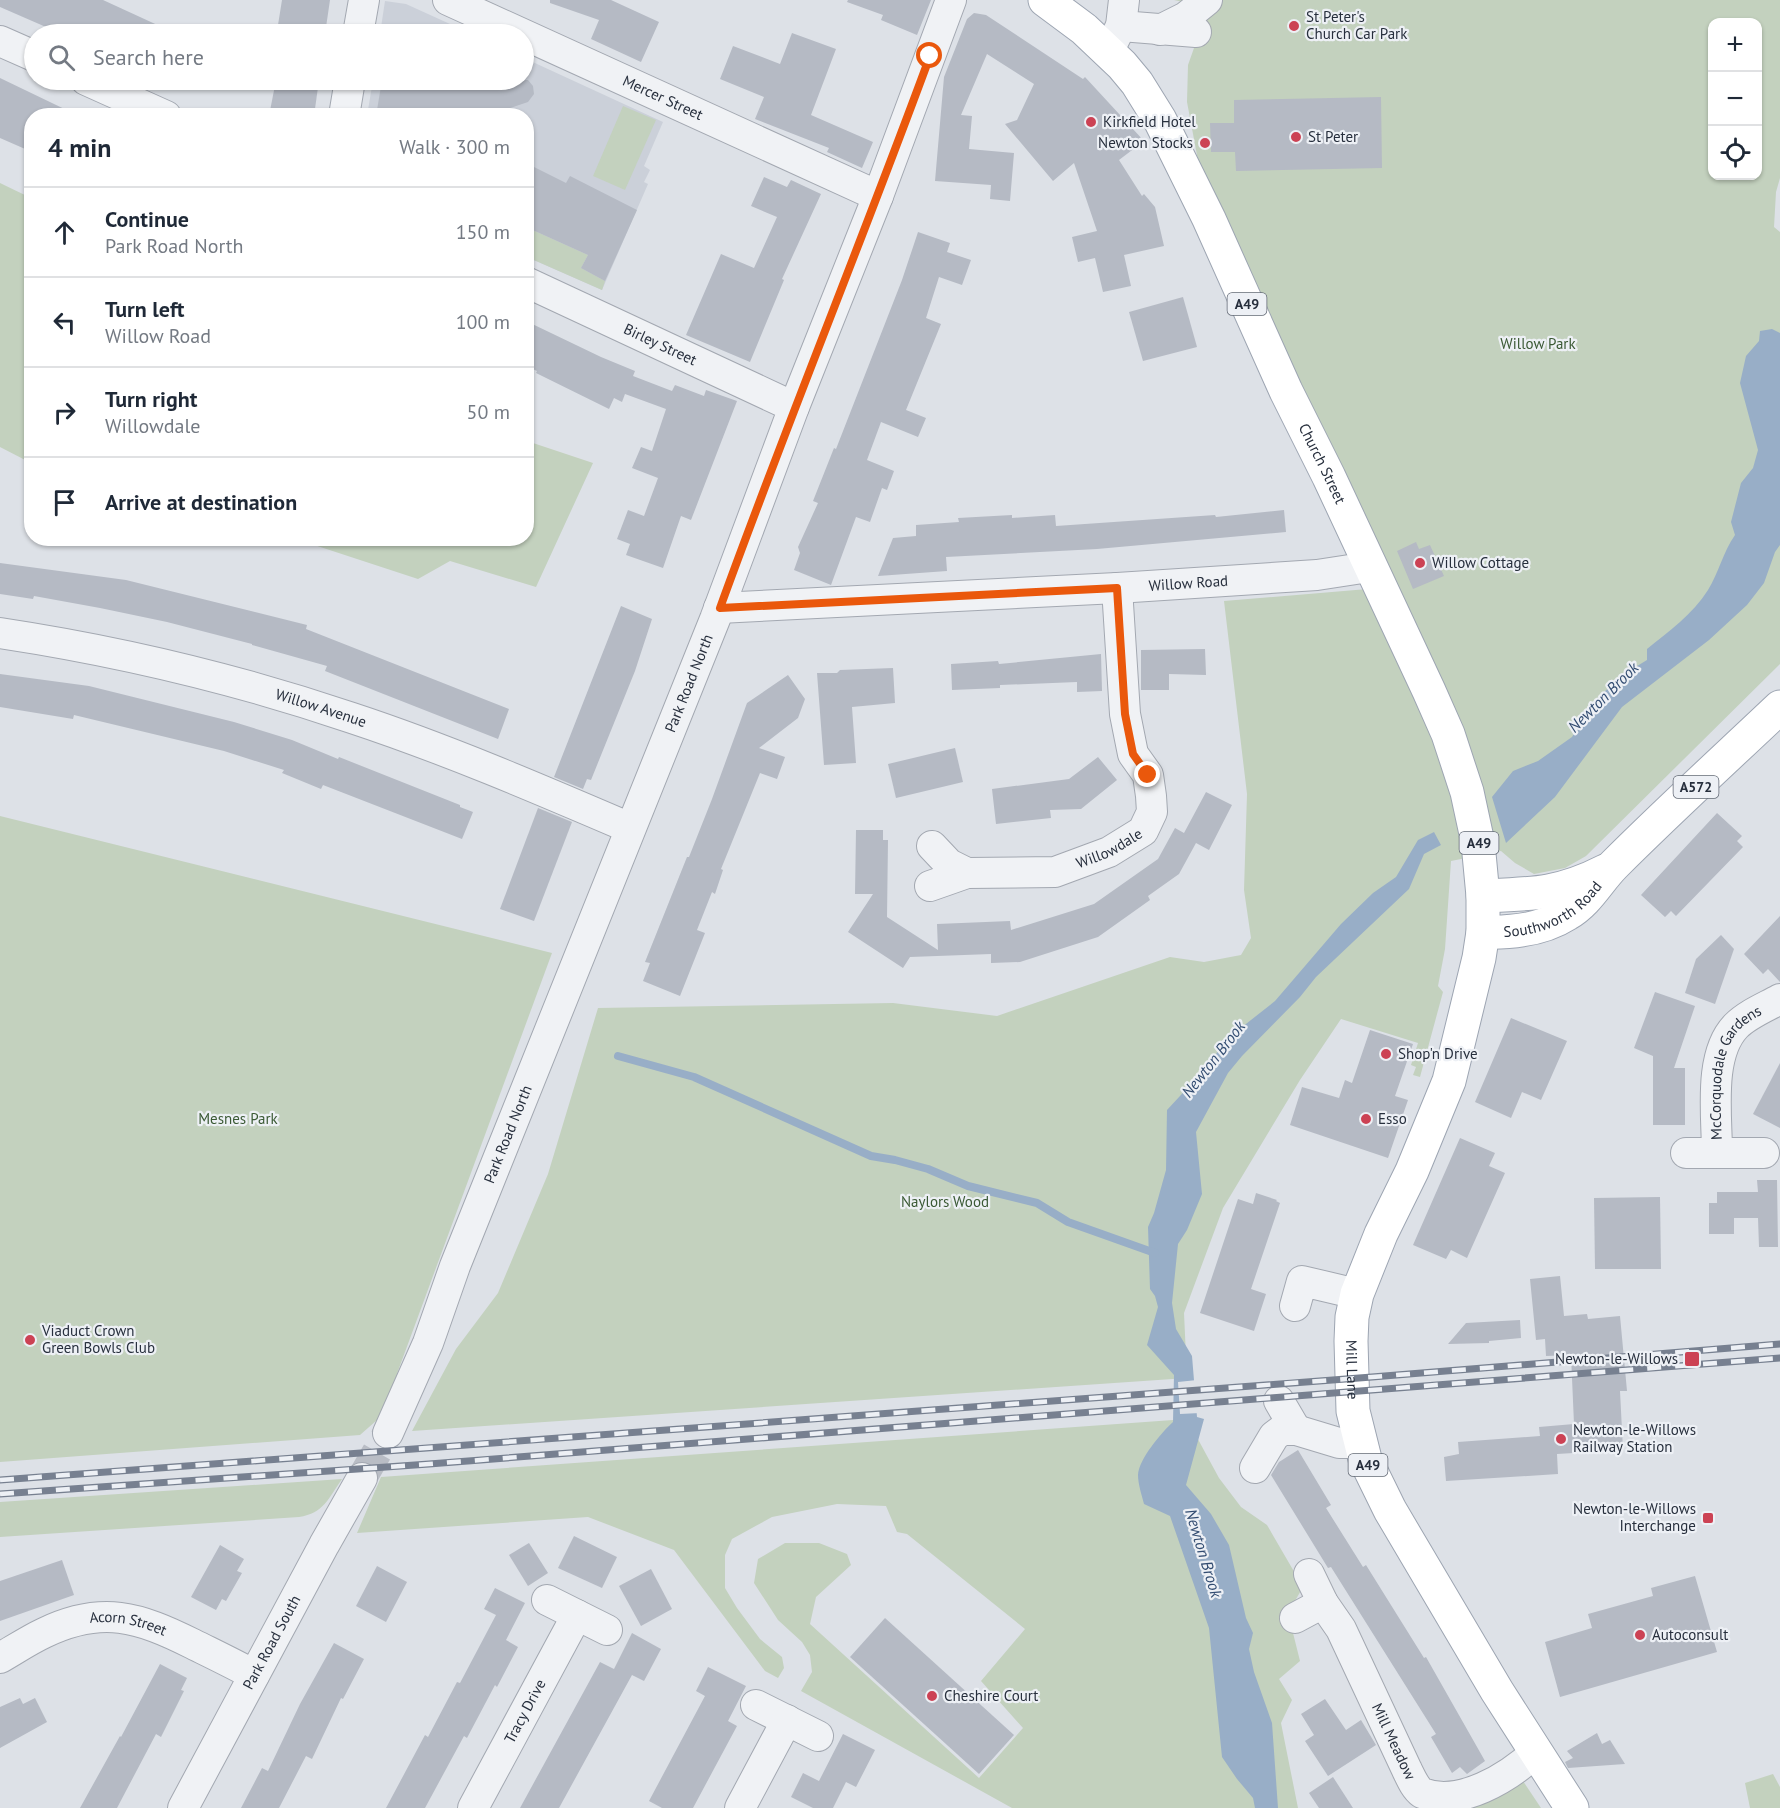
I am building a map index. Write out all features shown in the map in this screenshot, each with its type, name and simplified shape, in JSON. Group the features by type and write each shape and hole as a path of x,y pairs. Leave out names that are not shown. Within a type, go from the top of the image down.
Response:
{"main road":[{"name":"A49","path":"1045,0 1084,29 1118,26"},
{"name":"Church Street","path":"1118,26 1137,83 1160,120 1209,219 1286,391 1329,477 1448,734 1467,792 1478,843 1483,896"},
{"name":"Southworth Road","path":"1483,932 1521,931 1569,914 1582,903 1611,867 1780,706"},
{"name":"Southworth Road","path":"1483,896 1555,891 1581,883 1611,867"},
{"name":"Mill Lane","path":"1483,896 1483,932 1473,984 1449,1081 1412,1171 1381,1233 1357,1294 1352,1317 1351,1341 1353,1411 1365,1459 1390,1510 1497,1690 1572,1808"}],"street":[{"path":"360,24 364,0"},
{"name":"Mercer Street","path":"448,0 501,24"},
{"name":"Park Road North","path":"388,1433 420,1361 455,1266 564,992 720,608 794,407 878,196 951,0"},
{"path":"1160,30 1186,17 1207,0"},
{"path":"1118,26 1196,32"},
{"name":"Mercer Street","path":"534,39 878,196"},
{"path":"0,41 24,52"},
{"path":"108,90 148,108"},
{"path":"345,108 348,90"},
{"name":"Birley Street","path":"534,286 794,407"},
{"name":"Willow Road","path":"720,608 1117,588 1317,575 1370,567"},
{"name":"Willowdale","path":"930,886 968,873 1054,872 1109,852 1143,831 1152,812 1151,796 1148,775 1133,754 1125,714 1117,588"},
{"name":"Willow Avenue","path":"0,633 64,642 201,672 352,718 491,770 630,828"},
{"path":"932,846 949,864 968,873"},
{"name":"McCorquodale Gardens","path":"1764,1153 1717,1153 1716,1074 1727,1040 1736,1027 1780,999"},
{"path":"1686,1153 1717,1153"},
{"path":"1302,1282 1357,1294"},
{"path":"1278,1401 1293,1429"},
{"path":"1255,1468 1274,1436 1282,1430 1293,1429 1339,1443 1360,1443"},
{"name":"Park Road South","path":"183,1808 362,1478"},
{"name":"Mill Meadow","path":"1309,1574 1323,1603 1341,1629 1407,1770 1415,1786 1422,1793 1445,1802 1470,1799 1498,1784 1536,1752"},
{"path":"548,1600 607,1630"},
{"path":"1294,1618 1323,1603"},
{"name":"Tracy Drive","path":"474,1808 577,1615"},
{"name":"Acorn Street","path":"0,1658 52,1630 85,1619 113,1616 145,1622 254,1675"},
{"path":"756,1705 818,1736"},
{"path":"740,1808 787,1720"}],"shaded area":[{"path":"385,1 406,4 450,24 382,24"},
{"path":"534,63 663,122 644,166 650,170 644,182 648,184 602,290 534,260 534,108 368,108 371,90 534,90"}],"green space":[{"name":"Willow Park","path":"1174,0 1780,0 1780,178 1776,192 1774,227 1780,232 1780,664 1586,856 1565,868 1534,874 1515,863 1501,851 1451,861 1445,949 1438,986 1443,992 1420,1077 1413,1075 1416,1067 1411,1065 1418,1043 1341,1019 1300,1080 1223,1208 1184,1313 1187,1378 412,1431 456,1349 498,1293 548,1174 598,1008 893,1003 997,1016 1170,957 1204,962 1241,955 1251,938 1244,890 1247,794 1224,601 1391,587 1209,219 1187,102 1188,65 1194,48 1202,6"},
{"path":"623,106 656,120 625,190 593,176"},
{"path":"0,183 24,195 24,459 0,447"},
{"path":"534,231 588,255 581,268 605,281 602,290 534,260"},
{"path":"534,443 593,463 536,587 450,561 418,579 317,546 534,546"},
{"name":"Mesnes Park","path":"0,816 552,953 398,1371 385,1413 360,1435 0,1462"},
{"path":"1187,1419 1219,1478 1241,1507 1267,1525 1303,1587 1288,1613 1300,1661 1279,1679 1292,1700 1281,1723 1298,1808 1012,1808 801,1691 812,1672 810,1655 802,1642 778,1620 754,1583 758,1559 785,1543 819,1543 847,1554 851,1565 816,1597 810,1624 979,1778 1023,1728 981,1681 1025,1629 907,1534 897,1532 886,1506 837,1504 772,1517 732,1539 725,1555 725,1588 760,1639 782,1657 784,1668 778,1678 765,1671 674,1550 588,1517 357,1533 381,1477"},
{"path":"342,1479 320,1508 299,1517 0,1537 0,1502"},
{"path":"1773,1774 1780,1787 1780,1808 1750,1808 1745,1783"},
{"path":"1519,1775 1541,1808 1451,1808"}],"water":[{"name":"Newton Brook","path":"1772,329 1780,333 1780,545 1775,552 1764,583 1747,605 1709,640 1622,707 1555,797 1506,843 1492,797 1513,771 1538,761 1572,737 1593,702 1624,674 1647,660 1647,649 1688,615 1712,583 1735,535 1731,522 1741,483 1753,468 1758,450 1740,383 1746,356 1759,341 1760,331"},
{"name":"Newton Brook","path":"1434,832 1441,845 1424,854 1409,889 1316,977 1300,997 1242,1056 1228,1073 1196,1132 1202,1194 1187,1230 1178,1244 1172,1303 1176,1329 1192,1356 1197,1417 1204,1419 1186,1485 1211,1514 1229,1545 1246,1618 1253,1633 1249,1649 1254,1672 1272,1723 1278,1808 1255,1808 1253,1798 1222,1757 1209,1628 1170,1516 1144,1504 1138,1479 1139,1469 1146,1454 1173,1422 1174,1375 1147,1345 1158,1307 1150,1289 1148,1227 1166,1170 1167,1110 1205,1069 1227,1039 1275,1001 1341,924 1373,893 1396,877 1418,840"}],"pier":[{"path":"1197,1380 1200,1413 1180,1414 1178,1382"}],"building":[{"path":"0,0 103,0 155,24 39,24 0,7"},
{"path":"282,0 330,0 326,24 278,24"},
{"path":"550,0 611,0 659,22 641,62 591,39 599,20 550,3"},
{"path":"848,0 931,0 917,35 881,20 883,15 847,2"},
{"path":"974,13 986,15 1083,79 1085,77 1144,141 1119,160 1142,196 1144,194 1155,207 1164,246 1124,255 1131,286 1103,292 1095,258 1078,262 1072,237 1097,231 1074,163 1053,181 1005,124 1017,120 1034,84 987,54 961,115 972,116 969,149 1014,153 1010,201 990,199 991,185 935,181 944,77 967,19"},
{"path":"792,33 836,49 811,115 873,142 862,168 827,152 829,148 755,119 764,97 720,79 733,46 780,64"},
{"path":"0,78 62,108 24,108 24,148 0,138"},
{"path":"274,90 318,90 315,108 271,108"},
{"path":"380,90 534,90 534,94 528,102 510,108 377,108"},
{"name":"St Peter","path":"1381,97 1382,168 1236,171 1235,152 1211,152 1210,123 1234,123 1234,100"},
{"path":"534,167 566,183 570,176 637,210 605,281 581,268 588,255 534,231"},
{"path":"764,177 787,187 791,180 821,194 782,279 784,280 750,362 686,335 721,254 754,268 777,217 751,206"},
{"path":"918,232 950,243 947,252 971,260 962,285 939,277 926,318 941,324 906,410 926,418 918,437 881,422 867,460 894,471 887,490 882,488 870,522 856,517 831,585 794,570 800,553 798,547 818,503 813,501 834,448 836,449 902,280"},
{"path":"1183,297 1197,347 1143,361 1129,312"},
{"path":"534,325 635,371 633,376 672,391 675,385 704,396 706,390 737,401 691,520 681,516 663,568 626,555 630,544 617,539 628,510 644,516 658,478 632,468 641,447 652,451 666,409 625,394 622,402 614,398 609,409 536,373 537,371 534,370"},
{"path":"1284,510 1286,532 1097,549 946,557 947,571 878,576 893,538 916,536 916,525 959,522 958,518 1055,515 1056,526 1215,515 1216,517"},
{"name":"Willow Cottage","path":"1416,542 1419,549 1430,545 1444,576 1413,589 1397,551"},
{"path":"0,563 126,580 307,625 306,629 509,709 498,739 325,671 327,666 252,644 167,622 100,608 34,596 33,599 0,594"},
{"path":"621,606 652,619 635,671 591,780 587,779 583,789 554,777"},
{"path":"1205,649 1206,675 1169,674 1169,690 1141,690 1141,650"},
{"path":"1101,654 1102,691 1077,692 1077,682 1000,685 1000,688 952,690 951,664 998,661 999,664"},
{"path":"893,668 895,703 852,707 856,763 824,765 817,673"},
{"path":"0,674 89,686 234,722 292,740 338,759 339,757 473,812 462,839 323,785 321,789 282,773 284,770 224,751 74,715 73,719 0,707"},
{"path":"788,675 805,699 798,718 759,748 785,757 777,779 760,773 721,869 723,870 715,894 712,892 697,930 705,933 680,996 643,981 650,963 645,962 712,799 747,703"},
{"path":"955,748 963,782 896,798 888,764"},
{"path":"1098,757 1117,780 1081,809 1050,810 1051,818 996,824 992,789 1069,779"},
{"path":"1206,792 1232,805 1209,850 1196,843 1179,874 1148,896 1150,900 1098,937 1020,962 991,963 991,954 910,957 903,968 848,932 873,894 855,894 856,830 883,830 883,840 888,840 887,917 938,950 937,924 1010,921 1011,930 1094,904 1158,859 1175,828 1184,833"},
{"path":"538,808 572,822 534,921 500,909"},
{"path":"1717,813 1742,836 1737,841 1743,847 1676,916 1671,911 1665,917 1641,895"},
{"path":"1780,916 1780,982 1768,969 1763,974 1744,954"},
{"path":"1721,935 1734,949 1715,1004 1685,993 1696,959"},
{"path":"1655,992 1695,1006 1674,1068 1685,1068 1685,1125 1653,1125 1653,1056 1634,1048"},
{"path":"1511,1018 1567,1041 1541,1100 1522,1092 1511,1118 1475,1102"},
{"name":"Esso","path":"1370,1030 1413,1044 1395,1096 1408,1100 1388,1158 1290,1125 1302,1087 1339,1098 1345,1080 1352,1083"},
{"path":"1780,1063 1780,1128 1753,1114"},
{"path":"1460,1138 1495,1153 1489,1166 1505,1173 1467,1258 1451,1250 1446,1259 1413,1245"},
{"path":"1757,1180 1777,1180 1778,1247 1759,1247 1758,1218 1734,1218 1734,1234 1709,1234 1709,1203 1717,1203 1717,1192 1758,1192"},
{"path":"1256,1193 1280,1203 1251,1289 1266,1294 1254,1331 1200,1313 1238,1199 1253,1204"},
{"path":"1660,1197 1661,1269 1595,1269 1594,1198"},
{"path":"1560,1276 1564,1316 1587,1314 1588,1319 1620,1316 1627,1391 1620,1391 1623,1450 1557,1454 1558,1474 1446,1481 1444,1457 1459,1454 1458,1442 1540,1436 1539,1427 1574,1424 1571,1355 1546,1356 1545,1339 1536,1340 1530,1279"},
{"path":"1520,1320 1521,1338 1489,1341 1489,1343 1448,1344 1466,1323"},
{"path":"1298,1450 1331,1505 1326,1508 1363,1567 1366,1565 1424,1658 1426,1657 1485,1761 1467,1774 1460,1767 1452,1773 1431,1737 1436,1734 1331,1567 1328,1568 1271,1475 1279,1462"},
{"path":"574,1536 617,1557 602,1588 558,1568"},
{"path":"529,1543 548,1573 528,1586 509,1555"},
{"path":"220,1545 244,1559 237,1571 242,1573 226,1601 222,1599 216,1610 191,1597"},
{"path":"62,1560 74,1595 0,1621 0,1581"},
{"path":"377,1566 407,1582 386,1622 356,1606"},
{"path":"651,1569 672,1609 641,1626 619,1586"},
{"name":"Autoconsult","path":"1695,1576 1717,1652 1560,1697 1545,1642 1592,1628 1588,1614 1653,1596 1651,1588"},
{"path":"495,1588 525,1603 506,1640 518,1647 467,1738 464,1736 425,1808 386,1808 425,1735 428,1737 457,1682 460,1683 496,1615 484,1609"},
{"name":"Cheshire Court","path":"885,1618 1014,1735 979,1774 850,1657"},
{"path":"632,1633 661,1649 644,1681 632,1675 559,1808 520,1808 600,1662 614,1669"},
{"path":"334,1643 364,1659 343,1699 341,1698 312,1759 306,1756 279,1808 241,1808 262,1768 268,1771 300,1704"},
{"path":"160,1664 187,1678 181,1690 184,1691 161,1737 156,1734 117,1808 80,1808 121,1737"},
{"path":"708,1667 746,1686 728,1721 737,1726 693,1808 662,1808 649,1801 705,1696 696,1691"},
{"path":"20,1698 23,1704 35,1698 47,1722 0,1748 0,1707"},
{"path":"1325,1699 1346,1730 1361,1720 1376,1745 1328,1776 1305,1741 1314,1735 1301,1714"},
{"path":"1597,1733 1602,1744 1610,1740 1625,1764 1568,1768 1565,1762 1573,1758 1567,1751"},
{"path":"843,1734 875,1750 856,1787 846,1782 833,1808 813,1808 791,1797 803,1773 819,1781"},
{"path":"1333,1777 1353,1808 1319,1808 1309,1793"}],"waterway":[{"path":"618,1056 694,1077 871,1156 928,1169 968,1186 1037,1203 1068,1222 1155,1253"}],"tunnel":[{"path":"362,1478 388,1433"}],"railway":[{"path":"0,1480 1372,1377 1780,1344"},
{"path":"0,1494 429,1464 1780,1358"}],"place":[{"name":"St Peter's Church Car Park","path":"1294,26"},
{"name":"Kirkfield Hotel","path":"1091,122"},
{"name":"St Peter","path":"1296,137"},
{"name":"Newton Stocks","path":"1205,143"},
{"name":"Willow Cottage","path":"1420,563"},
{"name":"Shop'n Drive","path":"1386,1054"},
{"name":"Esso","path":"1366,1119"},
{"name":"Viaduct Crown Green Bowls Club","path":"30,1340"},
{"name":"Newton-le-Willows","path":"1692,1359"},
{"name":"Newton-le-Willows Railway Station","path":"1561,1439"},
{"name":"Newton-le-Willows Interchange","path":"1708,1518"},
{"name":"Autoconsult","path":"1640,1635"},
{"name":"Cheshire Court","path":"932,1696"}],"route":[{"path":"930,56 878,196 794,407 720,608 1117,588 1125,714 1133,754 1148,775"}],"park label":[{"name":"Naylors Wood","path":"945,1202"}]}
